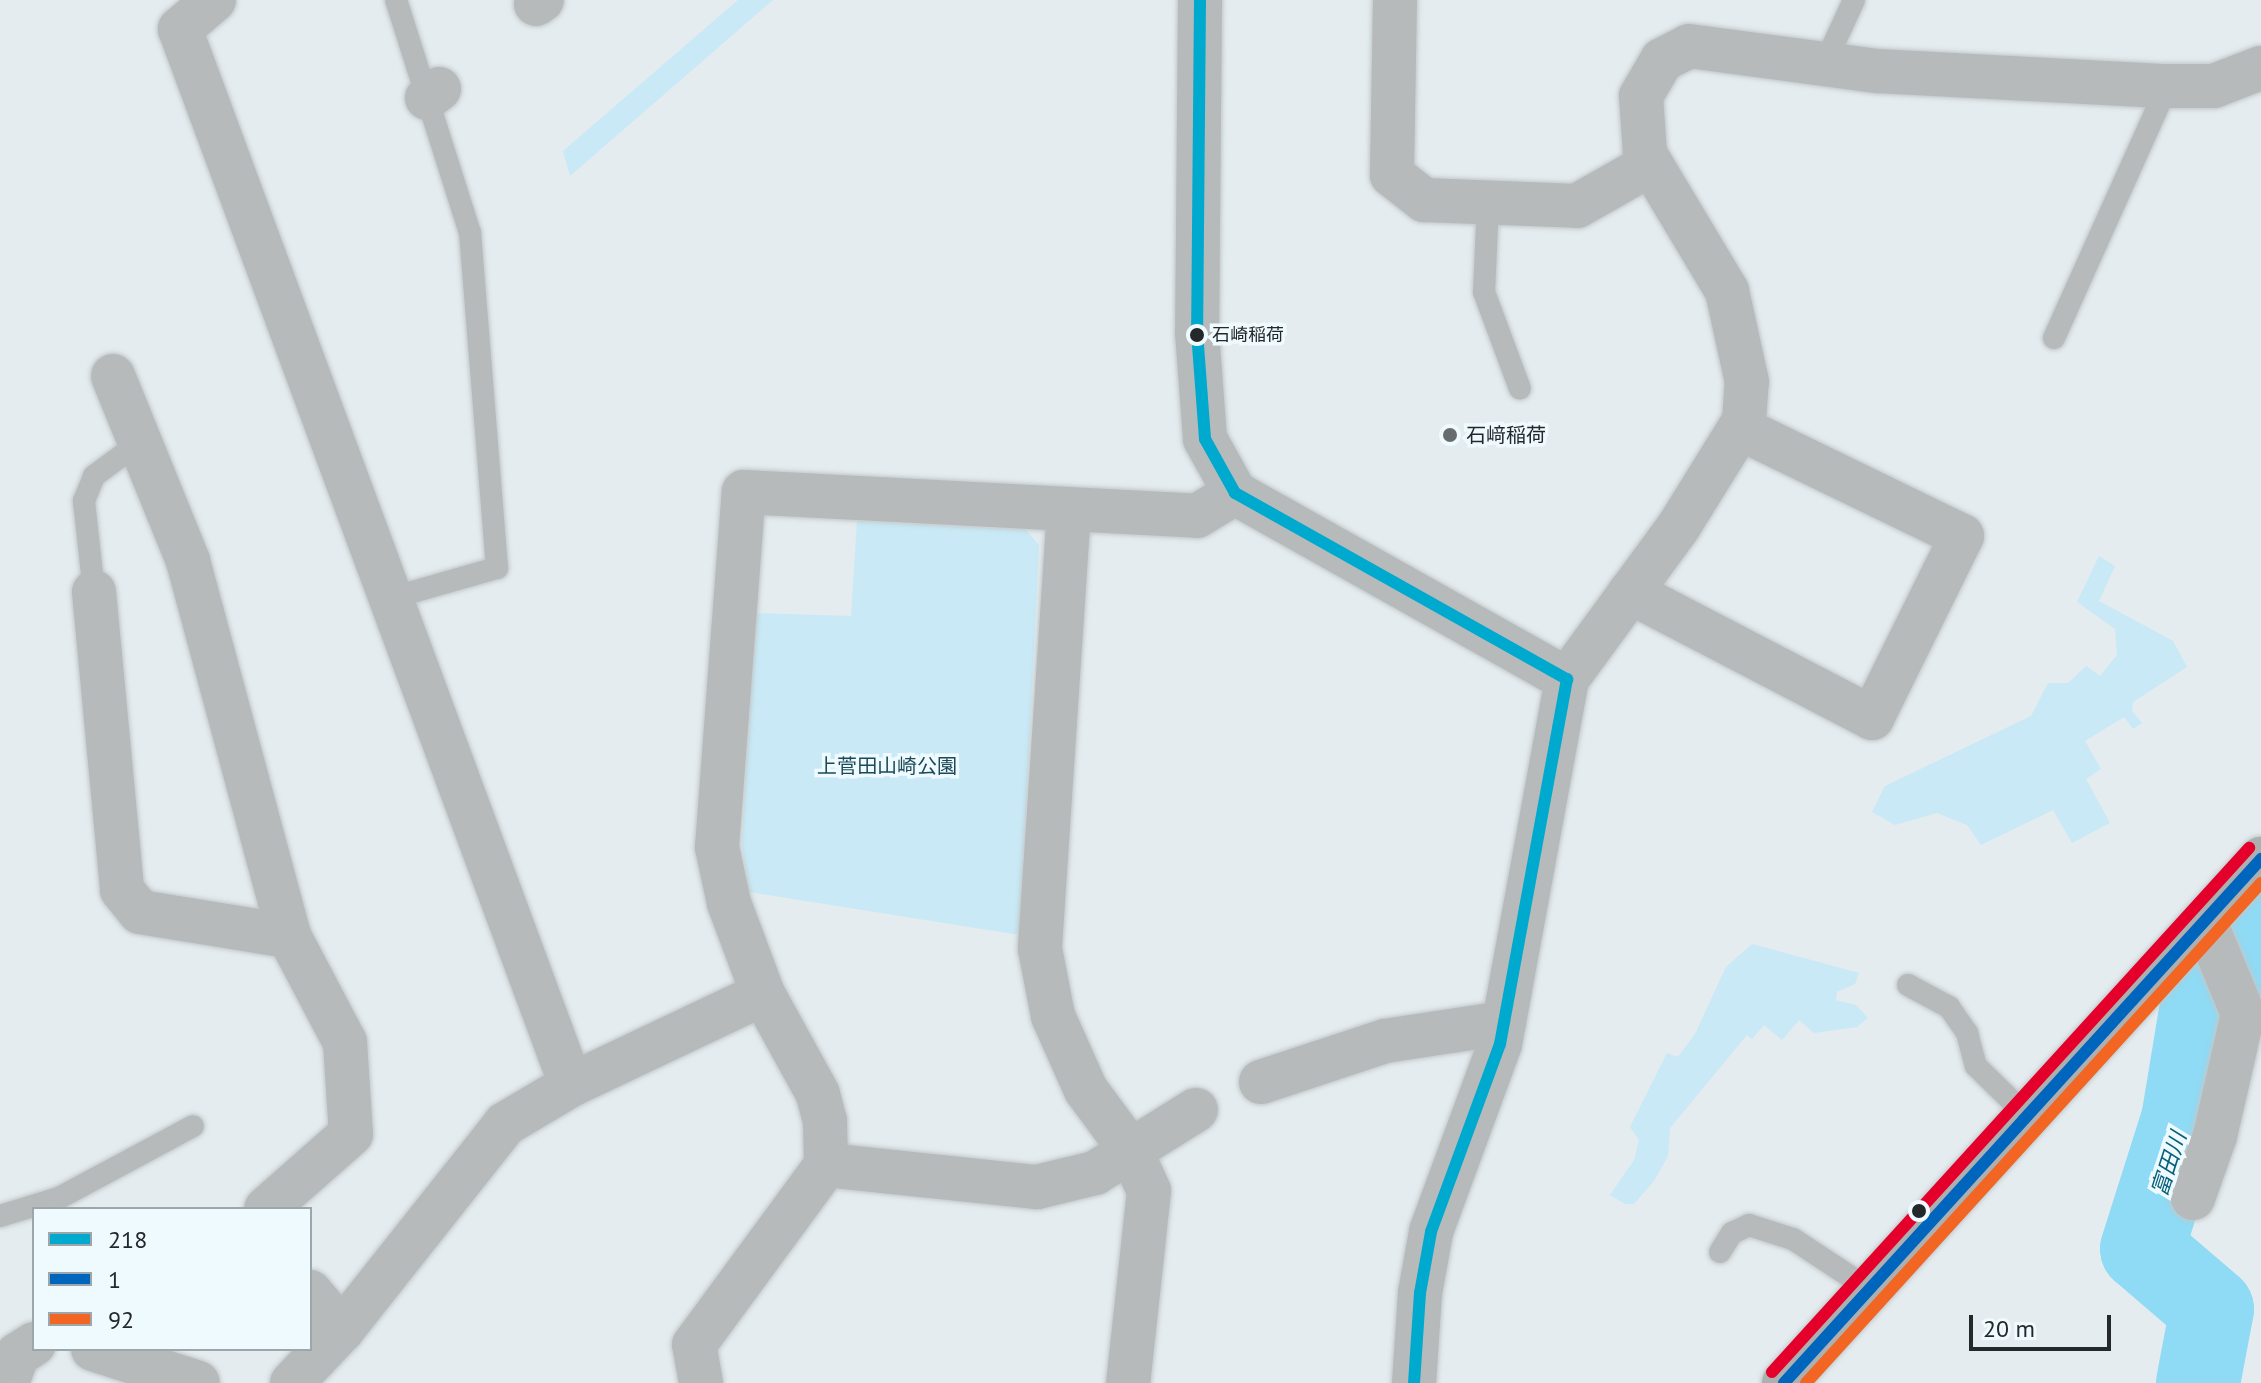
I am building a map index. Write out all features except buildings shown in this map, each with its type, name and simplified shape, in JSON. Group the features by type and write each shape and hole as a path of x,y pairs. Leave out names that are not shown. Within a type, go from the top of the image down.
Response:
{"main road":[{"path":"1784,1383 2205,922 2256,874"}],"street":[{"path":"214,0 180,29 395,597 571,1085"},
{"path":"1200,0 1197,332 1205,439 1235,493 1567,679"},
{"path":"1395,0 1392,175 1424,200 1577,206 1651,164"},
{"path":"1414,1383 1420,1293 1431,1232 1504,1023 1567,679 1630,592 1740,428 1747,382 1727,291 1645,154 1641,96 1662,60 1689,46 1825,63 2167,86 2214,86 2261,68"},
{"path":"113,376 188,561 289,936 345,1042 351,1134 268,1207"},
{"path":"1630,592 1872,718 1962,536 1740,428"},
{"path":"701,1383 694,1345 826,1165 825,1121 818,1094 763,994 729,903 717,847 744,492 1197,516 1235,493"},
{"path":"1069,510 1040,949 1053,1016 1080,1078 1131,1151 1149,1191 1128,1383"},
{"path":"94,592 126,914 289,936"},
{"path":"2193,1198 2215,1136 2243,1014 2205,922"},
{"path":"292,1383 342,1330 505,1124 571,1085 763,994"},
{"path":"1261,1082 1369,1044 1504,1023"},
{"path":"826,1165 1037,1187 1095,1173 1196,1110"},
{"path":"312,1294 342,1330"},
{"path":"7,1383 17,1355 32,1345"},
{"path":"99,1351 198,1383"}],"lane":[{"path":"395,597 497,568 470,233 433,93 396,0"},
{"path":"1825,63 1854,0"},
{"path":"2054,338 2167,86"},
{"path":"1488,202 1484,292 1520,389"},
{"path":"94,592 84,501 94,476 140,442"},
{"path":"1908,985 1949,1007 1967,1033 1976,1066 2028,1117"},
{"path":"0,1216 59,1198 193,1126"},
{"path":"1720,1252 1732,1233 1749,1225 1793,1239 1869,1289"}],"green space":[{"path":"738,0 773,0 570,176 563,151"},
{"name":"上菅田山崎公園","path":"857,521 1026,530 1039,545 1020,935 749,892 742,845 755,613 851,616"},
{"path":"2099,556 2115,566 2099,601 2173,641 2187,667 2133,702 2132,711 2142,723 2133,729 2124,717 2085,741 2101,769 2086,779 2110,823 2072,843 2053,810 1981,845 1967,825 1937,813 1895,825 1872,812 1885,786 2031,716 2048,683 2068,683 2086,666 2100,676 2117,655 2115,629 2077,602"},
{"path":"1752,944 1859,973 1855,984 1837,992 1836,1000 1856,1005 1868,1018 1857,1027 1814,1033 1799,1020 1782,1040 1764,1025 1752,1039 1747,1035 1670,1128 1668,1156 1654,1181 1634,1204 1625,1204 1610,1195 1634,1160 1639,1140 1630,1127 1667,1053 1678,1057 1695,1034 1726,967"}],"waterway":[{"name":"富田川","path":"2198,1383 2212,1309 2142,1249 2183,1120 2203,999 2261,933"}],"transit line":[{"name":"218","path":"1200,0 1197,332 1205,439 1235,493 1567,679 1500,1044 1431,1232 1420,1293 1414,1383"},
{"path":"1772,1372 2249,848"},
{"name":"1","path":"1784,1383 2261,859"},
{"name":"92","path":"1806,1383 2261,883"}],"place":[{"name":"石崎稲荷","path":"1197,335"},
{"name":"石﨑稲荷","path":"1450,435"}]}
